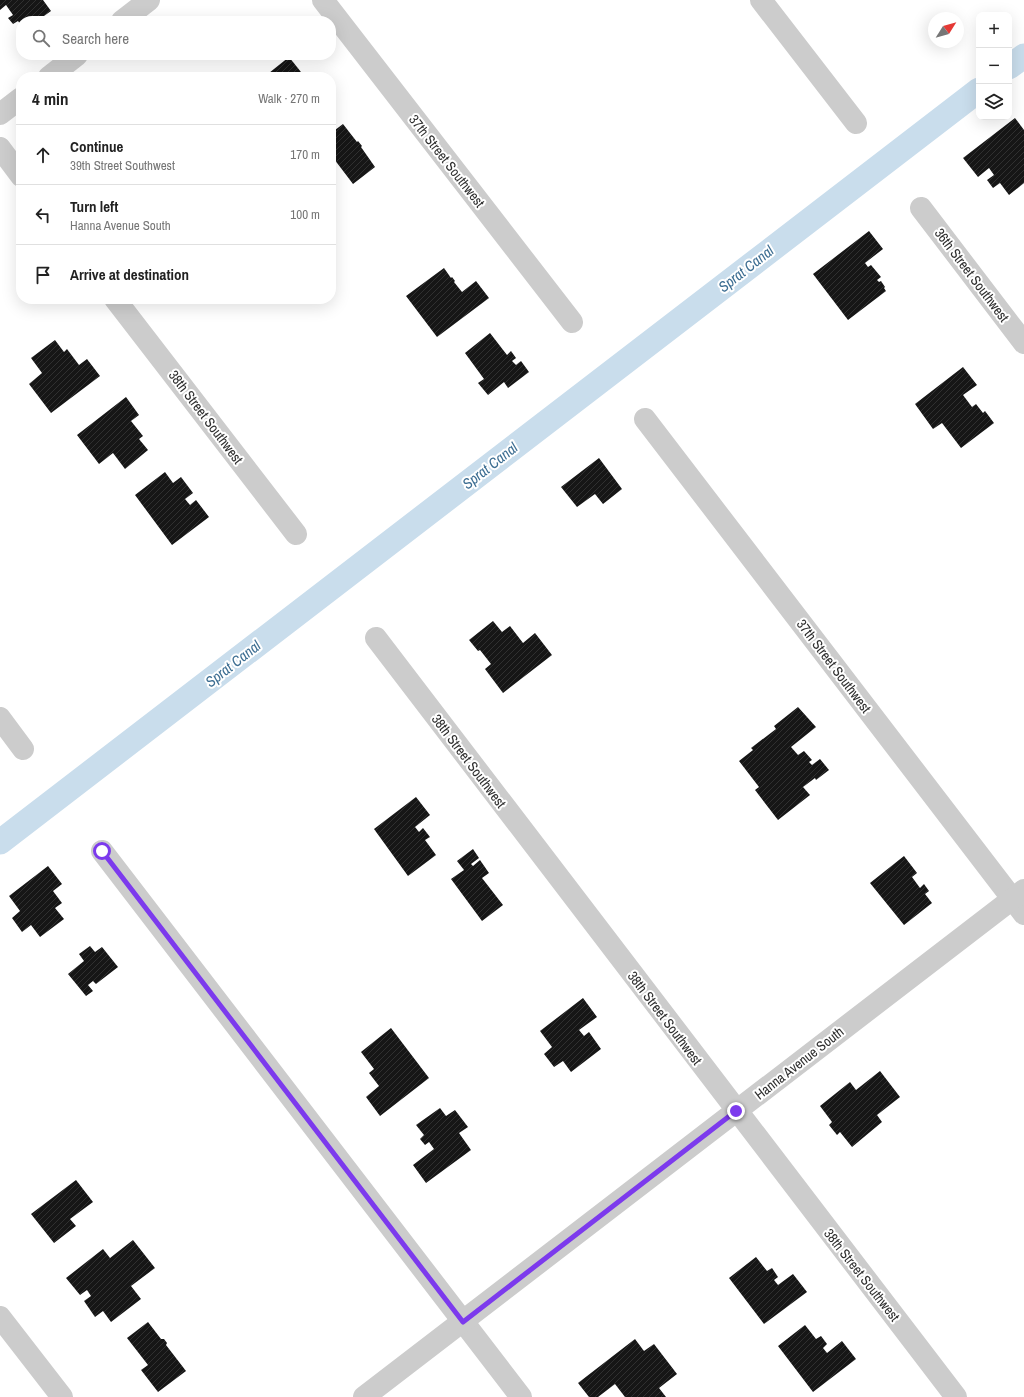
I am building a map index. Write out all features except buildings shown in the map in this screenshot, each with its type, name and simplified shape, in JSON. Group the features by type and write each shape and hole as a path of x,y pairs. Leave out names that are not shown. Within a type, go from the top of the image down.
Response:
{"street":[{"path":"128,16 149,0"},
{"name":"37th Street Southwest","path":"323,0 335,16"},
{"path":"761,0 856,123"},
{"name":"37th Street Southwest","path":"336,17 572,322"},
{"path":"55,72 71,60"},
{"path":"0,114 16,102"},
{"path":"0,148 16,169"},
{"name":"36th Street Southwest","path":"921,208 1024,343"},
{"name":"38th Street Southwest","path":"119,304 296,534"},
{"name":"37th Street Southwest","path":"645,419 1020,901"},
{"name":"38th Street Southwest","path":"376,638 956,1397"},
{"path":"0,718 23,749"},
{"path":"102,851 521,1397"},
{"name":"Hanna Avenue South","path":"364,1397 736,1111 1020,901"},
{"path":"0,1317 62,1397"}],"waterway":[{"name":"Sprat Canal","path":"1012,65 1024,56"},
{"name":"Sprat Canal","path":"0,842 976,92"}],"route":[{"path":"102,851 463,1322 736,1111"}]}
